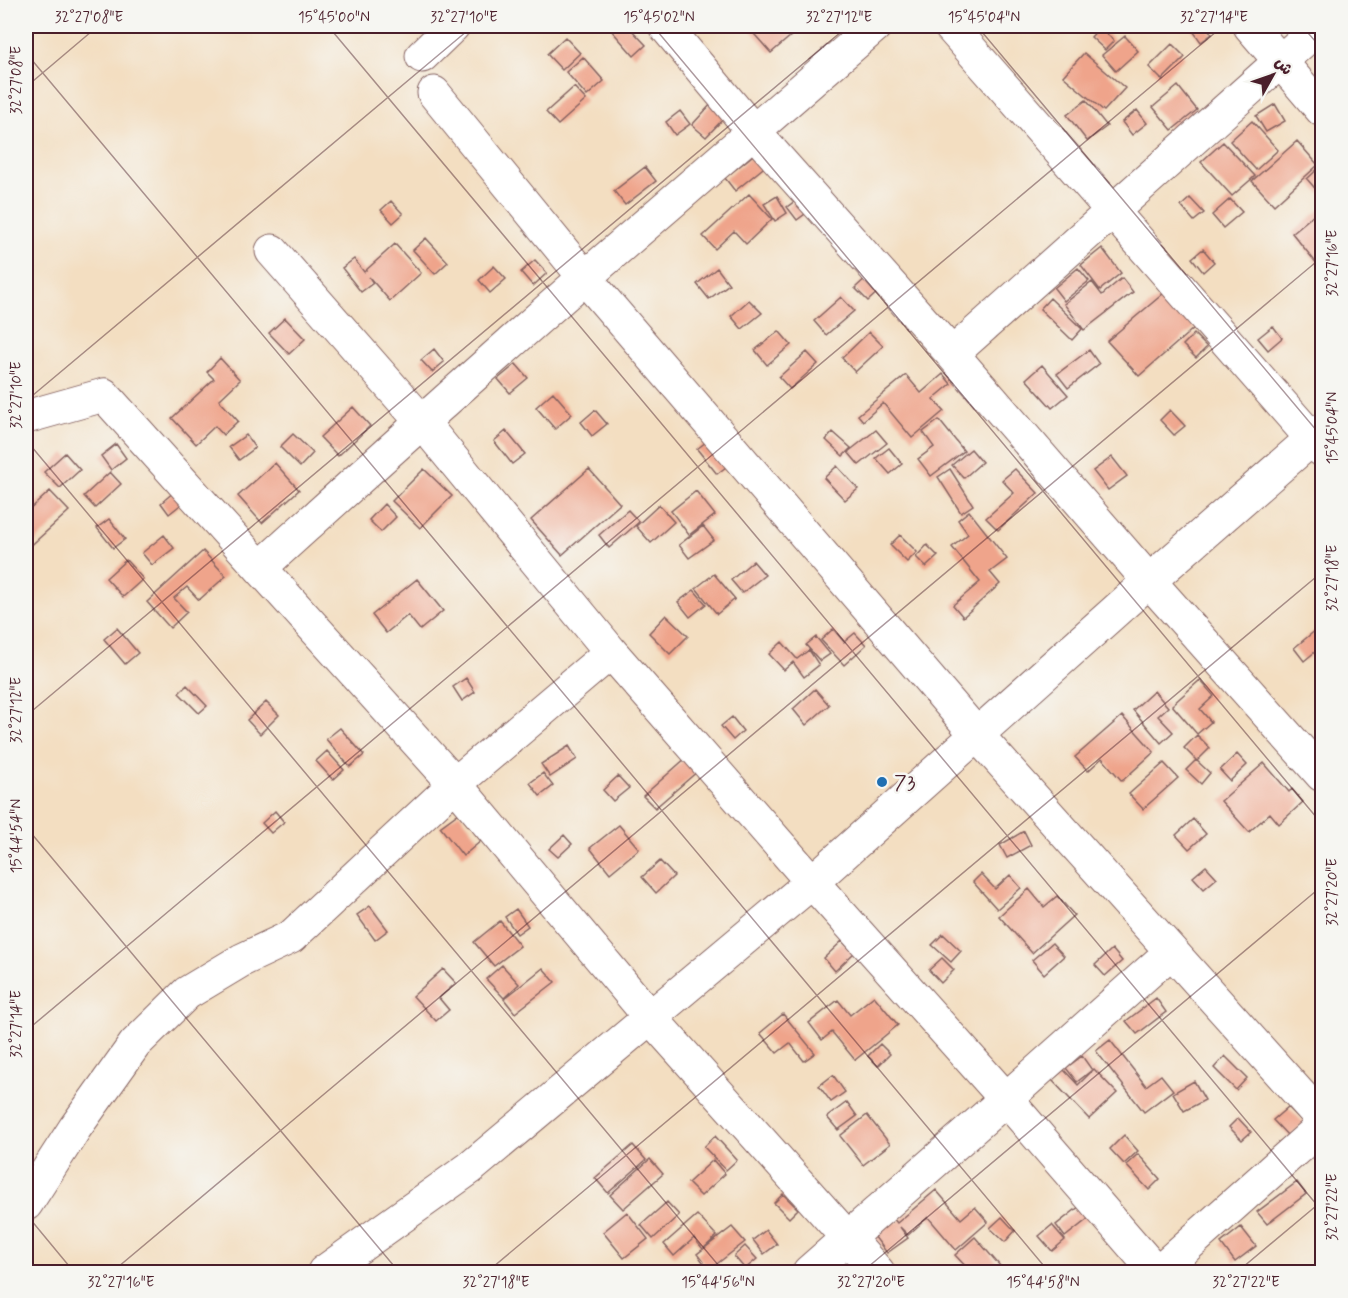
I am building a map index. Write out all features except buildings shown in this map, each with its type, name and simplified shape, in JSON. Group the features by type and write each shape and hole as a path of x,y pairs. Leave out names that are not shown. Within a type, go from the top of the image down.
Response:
{"street":[{"path":"422,56 453,26"},
{"path":"665,26 754,132 1323,776"},
{"path":"260,568 585,278 875,26"},
{"path":"324,1272 470,1168 812,882 1149,581 1319,440 1113,212 950,26"},
{"path":"1250,26 1323,110"},
{"path":"952,354 1320,26"},
{"path":"434,93 585,278 977,735 1323,1119"},
{"path":"272,252 422,422 611,652 1157,1272 1323,1126"},
{"path":"26,417 104,395 454,784 650,1017 878,1272"},
{"path":"26,1204 75,1128 135,1044 187,993 242,960 291,937 454,784 611,652"},
{"path":"808,1272 1171,951"}],"place":[{"name":"73","path":"882,782"}]}
